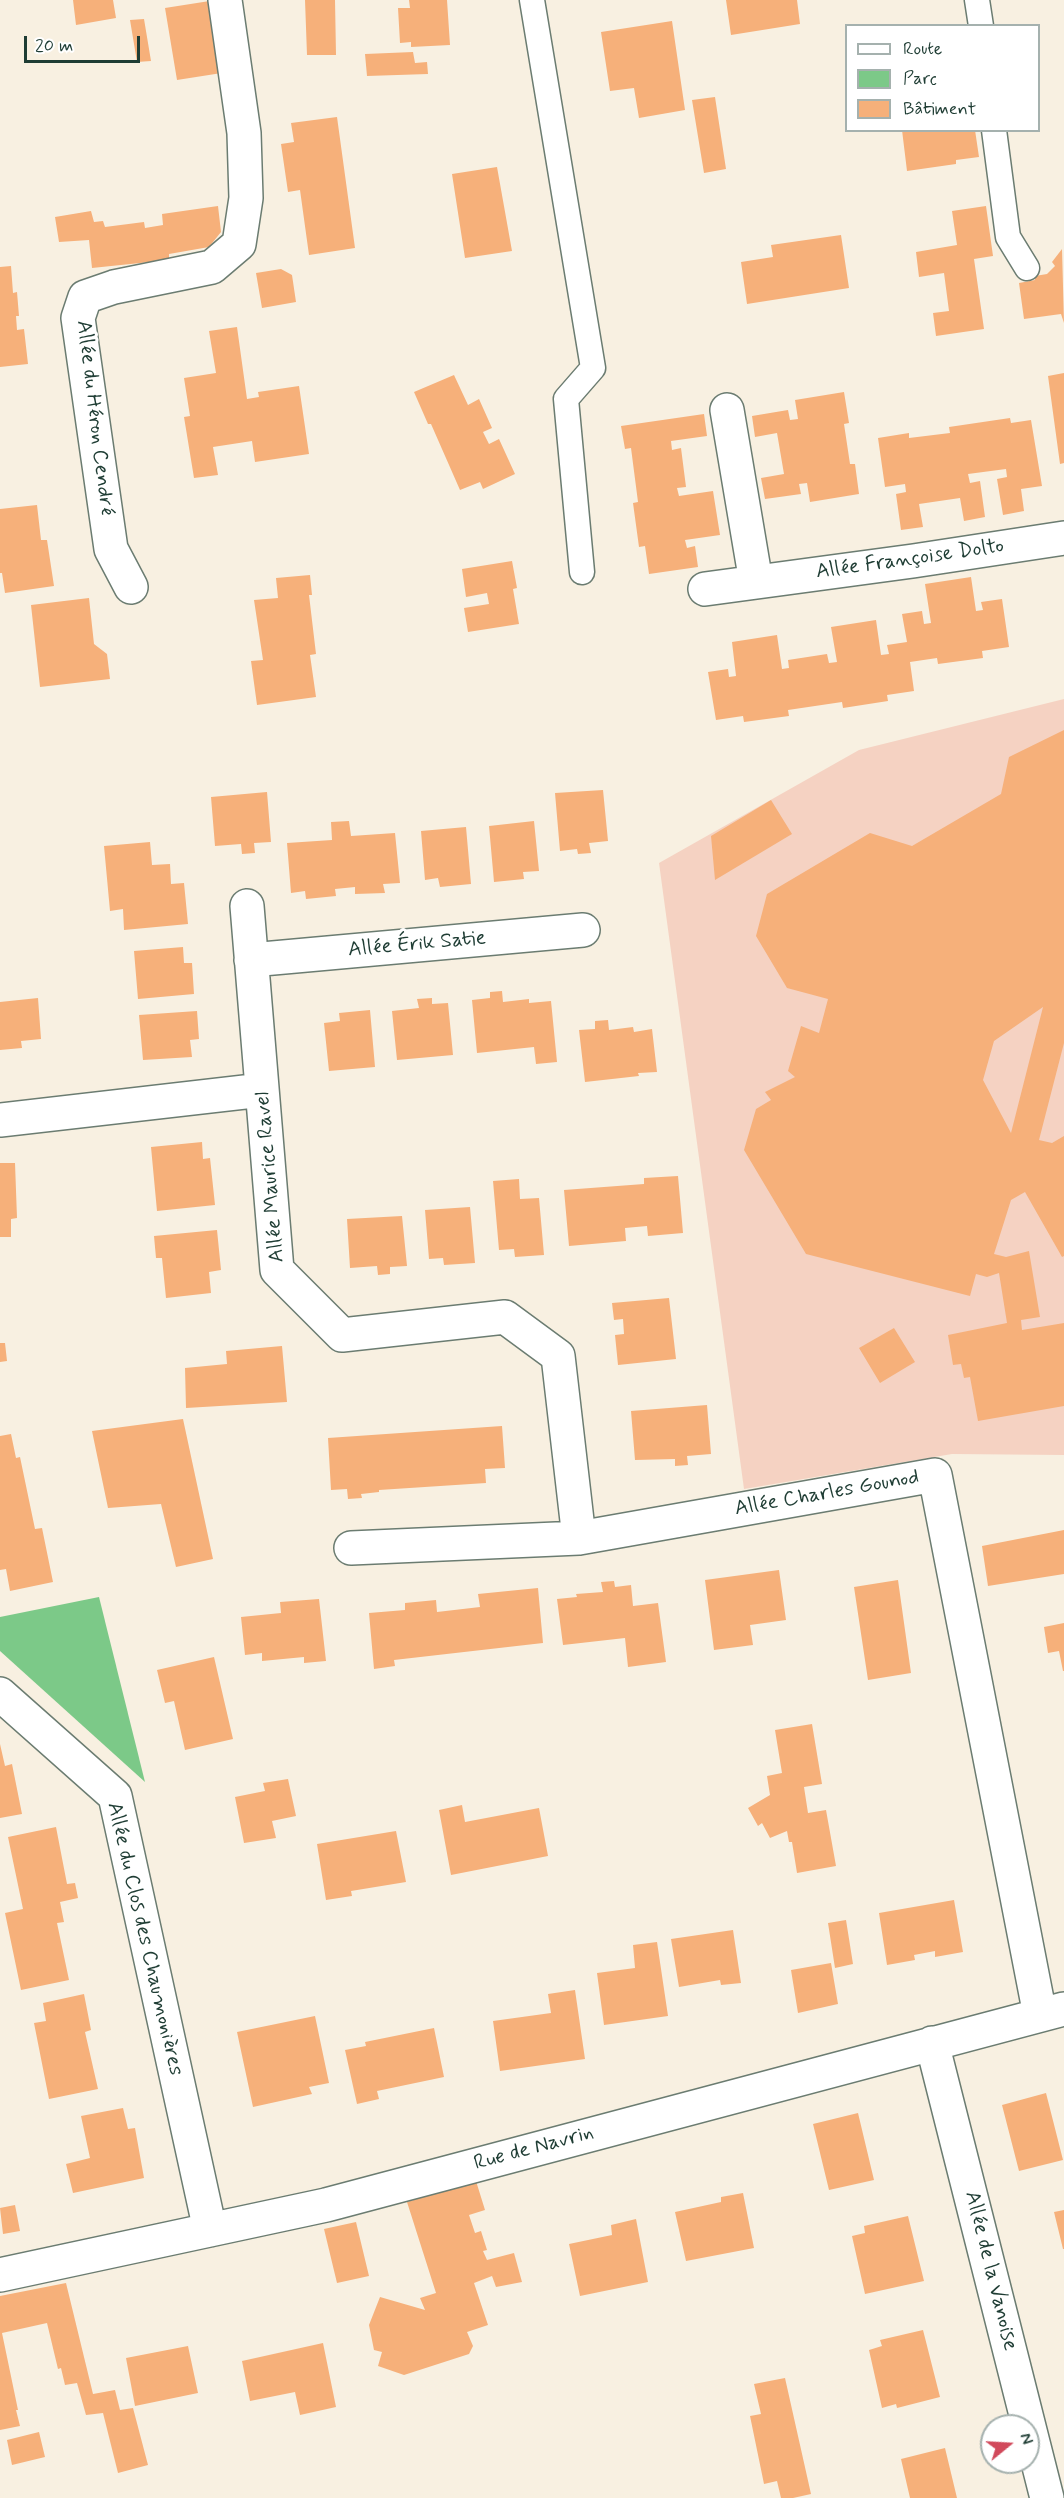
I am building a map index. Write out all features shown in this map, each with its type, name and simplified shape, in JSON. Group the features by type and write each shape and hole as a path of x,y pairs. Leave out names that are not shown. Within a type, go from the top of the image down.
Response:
{"street":[{"name":"Allée du Héron Cendré","path":"131,587 111,549 78,318 85,297 114,287 212,267 239,244 246,198 244,133 225,0"},
{"path":"727,410 756,582"},
{"name":"Allée Françoise Dolto","path":"705,589 1064,538"},
{"name":"Allée Maurice Ravel","path":"247,906 277,1270 342,1335 505,1317 558,1356 579,1538"},
{"name":"Allée Érik Satie","path":"251,960 583,930"},
{"path":"0,1120 262,1090"},
{"name":"Allée Charles Gounod","path":"351,1548 579,1538 935,1475 1052,2012"},
{"name":"Allée du Clos des Chaumonières","path":"0,1694 115,1796 210,2230"},
{"name":"Rue de Navrin","path":"0,2275 338,2202 1052,2012"},
{"name":"Allée de la Vanoise","path":"932,2043 1047,2498"}],"lane":[{"path":"532,0 593,368 567,399 582,572"},
{"path":"978,0 981,24"},
{"path":"994,132 1008,237 1027,268"}],"shaded area":[{"path":"1064,699 1064,1455 952,1454 744,1489 659,863 859,750"}],"green space":[{"path":"99,1597 145,1782 0,1651 0,1617"}],"building":[{"path":"73,0 113,0 116,18 76,25"},
{"path":"216,0 228,72 177,80 165,8"},
{"path":"305,0 335,0 336,55 307,55"},
{"path":"409,0 447,0 450,45 411,47 411,42 400,43 398,8 410,8"},
{"path":"726,0 797,0 800,24 731,35"},
{"path":"144,19 151,61 137,62 130,20"},
{"path":"672,21 685,110 639,118 634,88 610,91 601,32"},
{"path":"413,52 415,63 427,62 428,74 367,76 365,54"},
{"path":"715,97 726,169 704,173 692,100"},
{"path":"337,117 355,248 309,255 300,190 288,192 281,144 294,142 291,123"},
{"path":"902,132 975,132 979,157 956,160 956,164 907,171"},
{"path":"497,167 512,251 465,258 452,174"},
{"path":"218,206 221,232 209,247 169,254 169,260 92,268 89,240 59,242 55,217 91,211 94,222 103,221 105,227 144,222 145,228 163,225 162,214"},
{"path":"986,206 993,256 974,259 984,329 936,336 933,313 949,311 944,273 919,277 916,252 957,245 952,211"},
{"path":"841,235 849,288 747,304 741,262 773,257 771,245"},
{"path":"1062,249 1064,323 1061,314 1024,319 1019,283 1035,280 1035,276 1047,274 1055,266 1052,262"},
{"path":"11,266 13,293 17,292 19,316 16,316 17,330 24,329 28,364 0,367 0,267"},
{"path":"281,269 292,275 296,302 262,308 256,273"},
{"path":"237,327 247,399 259,397 258,392 299,386 309,454 255,462 252,441 213,447 218,475 194,478 184,417 190,416 184,378 216,373 209,331"},
{"path":"1064,373 1064,463 1060,464 1048,376"},
{"path":"454,375 468,405 479,399 492,428 483,432 489,444 499,439 515,474 483,489 480,482 460,490 414,392"},
{"path":"844,392 849,423 844,424 850,464 855,464 859,494 810,502 807,483 799,484 801,494 765,499 761,478 784,474 777,433 755,437 752,416 788,410 790,420 798,419 795,400"},
{"path":"704,414 707,436 671,441 672,450 681,448 686,487 677,488 679,496 713,491 720,535 685,540 687,548 695,546 698,567 649,574 645,546 639,547 633,503 638,502 631,448 625,449 621,426"},
{"path":"1010,418 1011,423 1031,420 1042,486 1021,489 1024,511 1003,515 997,479 1007,477 1006,469 968,474 970,483 980,481 985,517 964,521 960,498 919,504 923,527 901,530 896,494 906,492 905,484 885,487 878,438 909,433 909,438 950,433 949,427"},
{"path":"37,505 41,540 47,540 54,586 5,593 2,573 0,573 0,509"},
{"path":"512,561 517,588 513,589 519,624 468,632 464,608 489,604 487,593 466,597 462,569"},
{"path":"310,575 312,595 309,595 316,654 310,655 316,697 257,705 251,661 263,660 254,600 278,598 276,578"},
{"path":"971,577 976,611 983,610 981,602 1002,599 1009,647 982,651 983,658 938,664 937,658 910,662 914,691 887,695 888,701 843,708 842,702 788,710 789,716 744,722 743,716 716,720 708,672 728,669 729,677 736,676 732,642 777,635 782,669 789,668 788,660 827,654 829,663 837,662 831,627 876,620 881,655 889,654 887,645 907,642 902,614 922,611 924,624 931,623 925,584"},
{"path":"89,598 94,644 107,654 110,679 40,687 31,605"},
{"path":"1064,730 1064,1043 1039,1140 1052,1143 1064,1136 1064,1256 1062,1257 1025,1192 1011,1200 994,1254 1006,1257 1029,1251 1040,1317 1021,1320 1022,1330 1064,1323 1064,1406 978,1421 970,1377 964,1378 961,1364 953,1365 948,1335 1007,1323 999,1273 987,1277 976,1274 970,1296 806,1254 744,1150 756,1109 771,1100 765,1092 795,1077 788,1071 801,1026 819,1033 828,999 787,988 756,936 767,894 870,833 912,846 1001,794 1009,757","holes":["1043,1007 1011,1133 983,1080 994,1041"]},
{"path":"603,790 608,841 589,843 591,853 578,854 577,849 560,851 555,793"},
{"path":"267,792 271,842 254,843 255,853 242,854 241,844 215,846 211,797"},
{"path":"771,800 792,834 715,880 711,836"},
{"path":"349,821 351,836 395,833 400,883 383,884 385,893 355,894 355,887 335,889 336,896 306,899 305,891 291,893 287,843 332,840 331,822"},
{"path":"534,821 539,871 523,872 524,879 494,882 489,826"},
{"path":"466,827 471,884 440,887 438,878 425,880 421,831"},
{"path":"150,842 152,865 170,864 171,884 184,883 188,924 124,930 123,909 110,911 104,846"},
{"path":"183,947 184,963 192,963 194,994 138,999 134,951"},
{"path":"502,991 503,1002 529,999 529,1003 551,1001 557,1062 536,1064 534,1047 477,1053 472,1000 490,998 490,992"},
{"path":"38,998 41,1039 21,1041 22,1048 0,1050 0,1002"},
{"path":"432,998 432,1004 448,1003 453,1055 397,1060 392,1011 419,1008 417,999"},
{"path":"370,1010 375,1067 329,1071 324,1023 340,1021 339,1013"},
{"path":"197,1011 199,1039 190,1040 192,1057 143,1060 139,1015"},
{"path":"608,1020 609,1030 633,1027 634,1032 652,1029 657,1072 585,1082 579,1030 595,1029 595,1021"},
{"path":"202,1142 203,1159 210,1158 215,1205 157,1211 151,1147"},
{"path":"0,1163 15,1163 17,1218 11,1219 11,1237 0,1237"},
{"path":"678,1176 683,1233 648,1236 647,1226 625,1228 626,1241 569,1246 564,1190 644,1184 644,1178"},
{"path":"519,1179 520,1199 539,1198 544,1255 515,1257 514,1249 499,1250 493,1181"},
{"path":"470,1207 475,1263 444,1265 443,1258 429,1259 425,1210"},
{"path":"402,1216 407,1266 390,1267 390,1274 378,1275 377,1266 350,1268 347,1219"},
{"path":"217,1230 221,1270 209,1272 211,1293 166,1298 162,1258 156,1258 154,1236"},
{"path":"669,1298 676,1359 618,1365 615,1335 624,1334 623,1319 614,1320 612,1303"},
{"path":"894,1328 915,1362 880,1383 859,1348"},
{"path":"0,1343 5,1343 7,1361 0,1362"},
{"path":"282,1346 287,1402 186,1408 185,1368 227,1364 226,1351"},
{"path":"707,1405 711,1454 687,1456 688,1465 675,1466 675,1459 635,1460 631,1411"},
{"path":"183,1419 213,1559 176,1567 161,1504 108,1508 92,1431"},
{"path":"502,1426 505,1468 485,1469 486,1483 379,1490 379,1492 361,1494 362,1498 348,1499 347,1489 331,1490 328,1438"},
{"path":"11,1434 16,1458 20,1457 35,1529 42,1528 53,1582 10,1591 6,1569 0,1570 0,1436"},
{"path":"1064,1530 1064,1574 988,1586 982,1546"},
{"path":"779,1570 786,1620 750,1625 753,1645 714,1650 705,1580"},
{"path":"898,1580 911,1673 868,1680 854,1587"},
{"path":"614,1581 615,1587 631,1585 633,1606 658,1603 666,1662 628,1667 625,1638 563,1645 557,1599 577,1597 576,1594 603,1592 601,1582"},
{"path":"538,1588 543,1643 394,1660 395,1666 374,1669 369,1613 405,1610 405,1603 436,1600 437,1612 480,1607 478,1594"},
{"path":"319,1599 326,1661 304,1663 304,1657 262,1661 262,1653 245,1655 241,1617 281,1613 280,1602"},
{"path":"1064,1623 1063,1671 1059,1651 1048,1653 1044,1627"},
{"path":"214,1657 233,1739 185,1750 174,1701 165,1703 157,1670"},
{"path":"812,1724 822,1784 804,1787 808,1813 826,1810 836,1866 797,1873 792,1842 789,1842 787,1831 770,1838 762,1823 758,1826 748,1808 770,1795 767,1776 782,1773 775,1730"},
{"path":"0,1744 5,1766 12,1764 22,1814 0,1818"},
{"path":"288,1779 296,1816 272,1821 276,1838 244,1843 235,1797 265,1791 263,1783"},
{"path":"462,1805 465,1822 539,1808 548,1856 451,1875 439,1810"},
{"path":"56,1827 67,1884 75,1883 78,1898 60,1902 64,1922 57,1923 69,1980 21,1990 5,1913 23,1909 8,1837"},
{"path":"396,1831 406,1882 351,1891 352,1896 326,1900 317,1844"},
{"path":"954,1900 963,1952 935,1957 935,1951 914,1955 915,1960 887,1965 879,1913"},
{"path":"846,1920 853,1964 835,1968 828,1923"},
{"path":"733,1930 741,1983 721,1985 720,1980 679,1987 671,1939"},
{"path":"657,1942 668,2016 604,2025 597,1973 635,1968 633,1945"},
{"path":"831,1963 838,2004 798,2013 791,1970"},
{"path":"575,1990 585,2059 500,2071 493,2021 551,2013 548,1994"},
{"path":"84,1994 91,2030 85,2032 98,2089 49,2099 34,2023 46,2021 43,2003"},
{"path":"315,2016 329,2083 309,2087 312,2094 253,2107 237,2032"},
{"path":"434,2028 444,2077 377,2091 379,2099 357,2104 345,2050 366,2046 365,2042"},
{"path":"1046,2093 1063,2160 1019,2171 1002,2105"},
{"path":"123,2108 128,2129 135,2128 144,2178 73,2193 66,2164 90,2158 81,2116"},
{"path":"858,2113 874,2180 829,2190 813,2124"},
{"path":"476,2181 485,2210 469,2215 475,2233 481,2231 487,2250 483,2251 487,2260 514,2253 522,2282 496,2287 492,2276 474,2283 488,2325 467,2332 473,2346 469,2354 404,2375 378,2366 382,2352 374,2350 369,2325 380,2297 425,2310 420,2298 436,2293 407,2202"},
{"path":"743,2193 754,2248 686,2261 675,2212 721,2202 721,2197"},
{"path":"15,2205 20,2231 3,2234 0,2208"},
{"path":"1064,2210 1064,2249 1063,2249 1054,2212"},
{"path":"908,2216 924,2281 865,2294 852,2236 865,2233 864,2226"},
{"path":"636,2219 648,2282 580,2296 569,2244 612,2235 611,2225"},
{"path":"356,2222 369,2276 337,2283 324,2229"},
{"path":"66,2283 93,2394 115,2390 120,2410 133,2408 148,2465 118,2473 103,2413 86,2415 77,2383 65,2385 61,2368 58,2369 47,2323 2,2333 20,2426 0,2430 0,2296"},
{"path":"923,2330 940,2397 897,2408 896,2404 882,2408 869,2350 882,2346 880,2340"},
{"path":"323,2343 336,2407 300,2415 295,2392 250,2401 242,2361"},
{"path":"188,2346 198,2393 135,2406 126,2358"},
{"path":"785,2378 811,2494 793,2498 781,2498 777,2481 764,2484 750,2416 761,2414 754,2384"},
{"path":"39,2432 45,2457 12,2465 7,2440"},
{"path":"945,2448 957,2498 910,2498 901,2459"}]}
